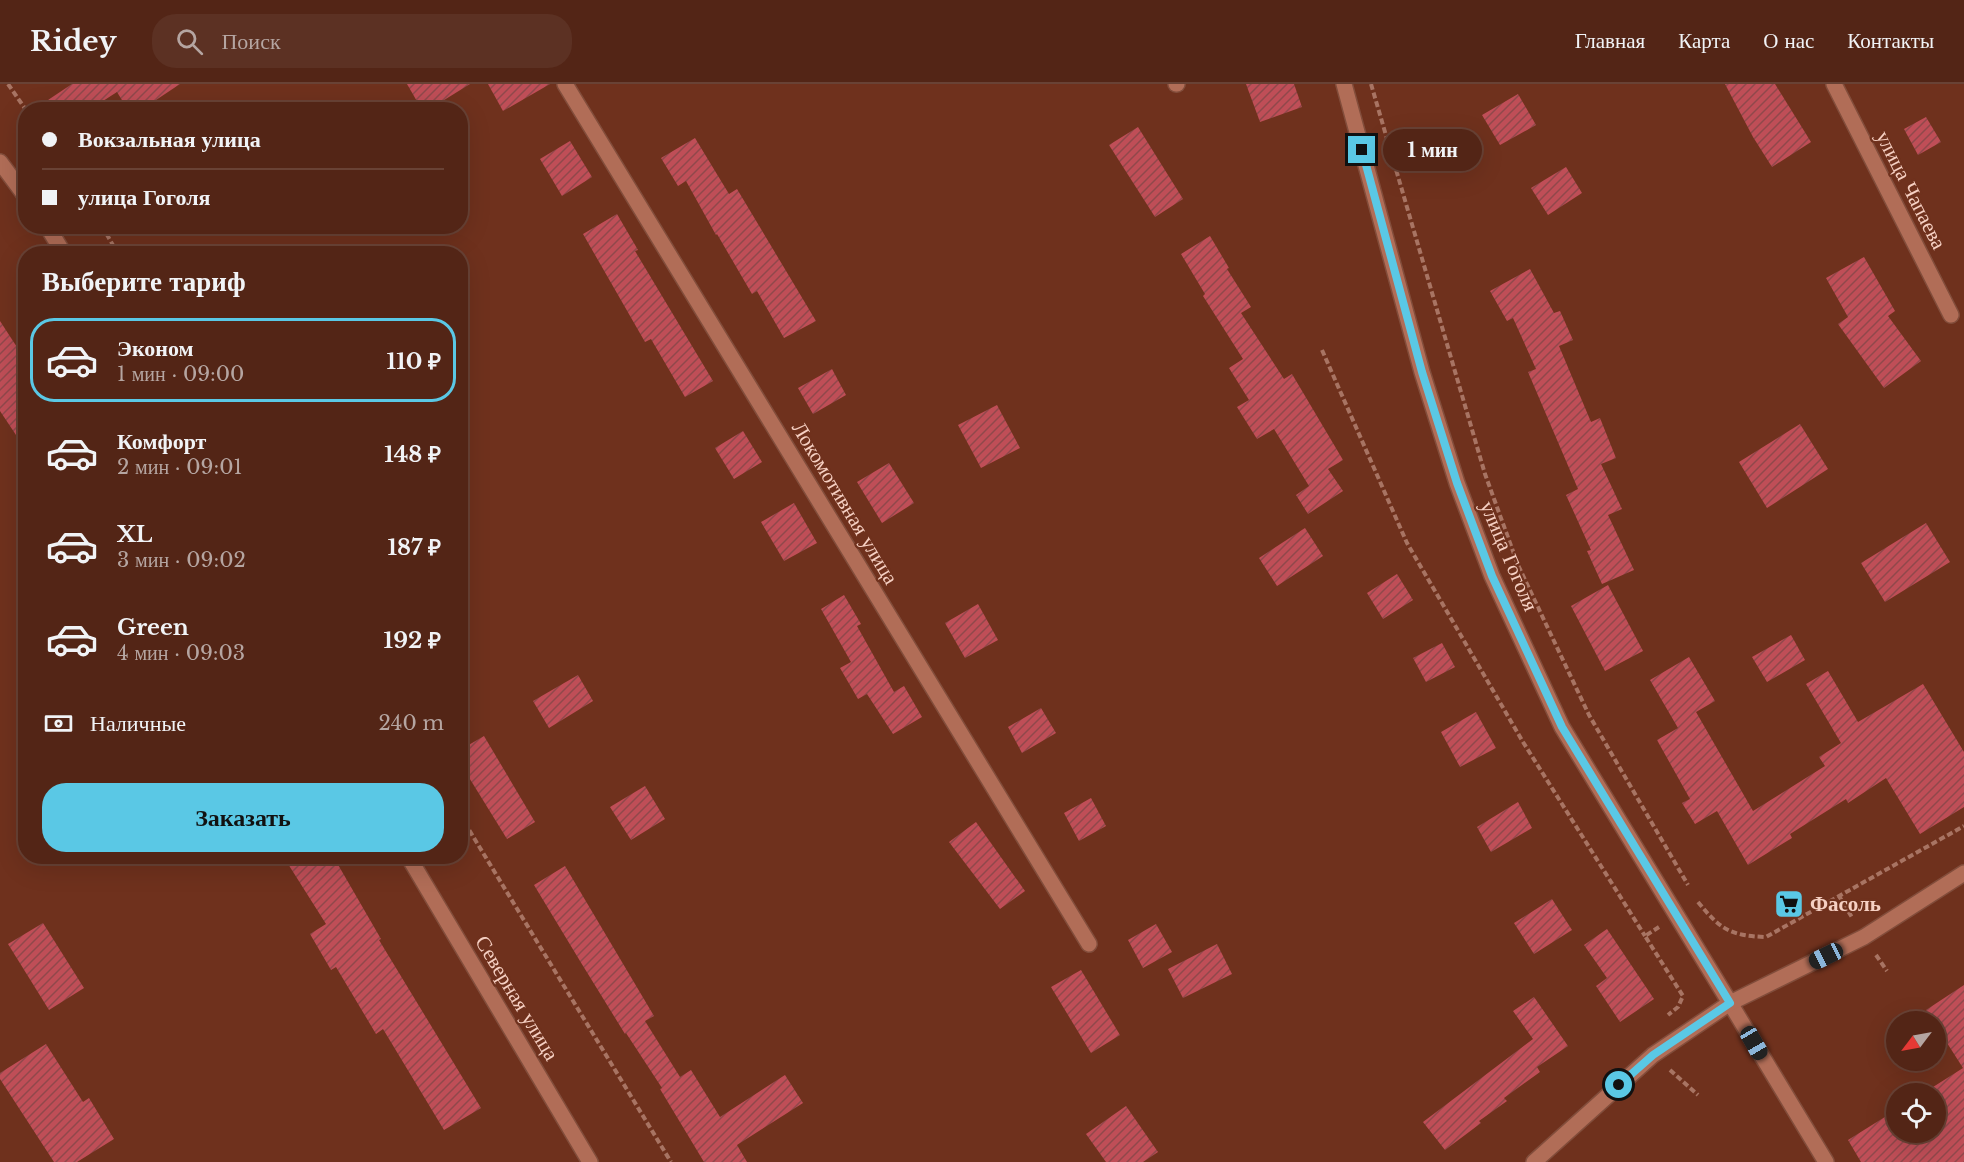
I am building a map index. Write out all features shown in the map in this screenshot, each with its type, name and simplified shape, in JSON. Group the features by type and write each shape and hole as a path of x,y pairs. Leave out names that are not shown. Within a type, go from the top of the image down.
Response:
{"street":[{"name":"Локомотивная улица","path":"565,84 1089,944"},
{"name":"улица Гоголя","path":"1344,84 1422,372 1457,483 1492,576 1562,727 1826,1162"},
{"name":"улица Чапаева","path":"1833,84 1951,315"},
{"path":"0,162 18,186"},
{"name":"Северная улица","path":"413,864 590,1162"},
{"path":"1534,1162 1653,1055 1730,1003 1864,937 1964,873"}],"path":[{"path":"8,84 20,102"},
{"path":"1371,84 1485,474 1518,565 1589,715 1698,903 1718,926 1744,937 1766,937 1964,826"},
{"path":"1322,350 1407,543 1523,742 1683,996 1678,1007 1662,1020"},
{"path":"468,828 671,1162"},
{"path":"1646,936 1698,903"},
{"path":"1653,1055 1698,1095"}],"building":[{"path":"72,84 180,84 153,102 123,102 117,92 101,102 45,102"},
{"path":"407,84 470,84 441,102 417,102"},
{"path":"488,84 550,84 503,111"},
{"path":"1246,84 1294,84 1302,107 1260,122"},
{"path":"1725,84 1775,84 1811,142 1772,167"},
{"path":"1518,94 1536,125 1500,145 1482,115"},
{"path":"1926,117 1941,142 1918,155 1904,129"},
{"path":"1138,127 1183,199 1155,217 1109,145"},
{"path":"695,138 729,194 737,189 816,321 784,338 757,291 752,294 686,181 678,186 661,158"},
{"path":"570,141 592,177 562,196 540,159"},
{"path":"1566,167 1582,193 1548,215 1531,188"},
{"path":"617,214 638,250 635,251 713,381 685,397 651,339 645,342 583,234"},
{"path":"1210,236 1251,307 1241,313 1284,379 1292,374 1343,460 1328,469 1343,491 1308,514 1296,495 1309,486 1274,429 1257,439 1237,407 1249,400 1229,368 1243,359 1203,296 1205,294 1181,254"},
{"path":"1864,257 1895,311 1888,316 1921,361 1884,388 1838,324 1848,317 1826,278"},
{"path":"1530,269 1554,313 1560,311 1573,340 1559,346 1591,422 1600,418 1616,458 1601,464 1622,509 1608,515 1634,570 1602,584 1587,551 1591,550 1566,495 1578,489 1528,372 1536,369 1513,318 1507,321 1490,291"},
{"path":"0,321 18,349 18,438 0,411"},
{"path":"832,369 846,395 813,414 798,388"},
{"path":"997,405 1020,448 981,468 958,425"},
{"path":"1800,424 1828,469 1767,508 1739,462"},
{"path":"743,431 762,462 734,479 715,448"},
{"path":"889,463 914,503 882,523 857,482"},
{"path":"794,503 817,543 784,561 761,522"},
{"path":"1926,523 1950,562 1885,602 1861,563"},
{"path":"1305,528 1323,556 1277,586 1259,558"},
{"path":"1397,574 1413,600 1383,619 1367,593"},
{"path":"1608,585 1643,651 1605,671 1571,606"},
{"path":"844,595 861,624 857,626 894,692 904,686 922,717 893,734 867,694 858,699 840,668 851,662 821,609"},
{"path":"978,604 998,640 965,658 945,623"},
{"path":"1791,635 1805,660 1767,682 1752,657"},
{"path":"1442,643 1455,667 1426,682 1413,658"},
{"path":"1689,657 1715,701 1696,712 1753,811 1825,766 1819,757 1841,743 1806,684 1828,671 1858,722 1923,684 1964,752 1964,807 1920,834 1886,778 1848,803 1846,799 1790,834 1792,838 1748,865 1717,811 1695,824 1682,803 1690,799 1657,740 1678,728 1650,680"},
{"path":"578,675 593,701 549,728 533,701"},
{"path":"1041,708 1056,733 1022,753 1008,727"},
{"path":"1476,712 1496,748 1460,767 1441,732"},
{"path":"484,736 535,822 507,839 468,776 468,745"},
{"path":"645,786 665,819 631,840 610,807"},
{"path":"1091,798 1106,826 1079,841 1064,813"},
{"path":"1518,802 1532,828 1491,852 1477,827"},
{"path":"976,822 1025,891 1000,909 949,842"},
{"path":"288,864 338,864 381,939 379,940 481,1108 444,1130 383,1029 376,1034 336,967 331,970 310,934 326,924"},
{"path":"565,866 654,1016 645,1021 680,1077 691,1070 720,1117 785,1075 803,1103 737,1145 747,1162 704,1162 660,1089 662,1088 580,961 534,885"},
{"path":"1552,899 1572,930 1534,954 1514,923"},
{"path":"43,923 84,988 49,1010 8,944"},
{"path":"1156,924 1172,952 1143,968 1128,940"},
{"path":"1607,929 1654,999 1620,1022 1596,986 1607,978 1584,945"},
{"path":"1217,944 1232,974 1183,998 1168,969"},
{"path":"1081,970 1120,1035 1091,1053 1051,987"},
{"path":"1964,985 1964,1162 1861,1162 1848,1140 1886,1116 1886,1143 1946,1143 1946,1083 1939,1083 1963,1068 1946,1041 1946,1011 1926,1010"},
{"path":"1534,997 1568,1046 1537,1067 1540,1072 1504,1098 1507,1101 1445,1150 1423,1122 1533,1039 1513,1011"},
{"path":"46,1044 83,1102 89,1098 114,1139 77,1162 54,1162 0,1079 0,1073"},
{"path":"1126,1106 1158,1152 1143,1162 1106,1162 1086,1134"}],"place":[{"name":"Фасоль","path":"1789,904"}],"route":[{"path":"1362,150 1422,372 1457,483 1492,576 1562,727 1730,1003 1653,1055 1619,1085"}]}
